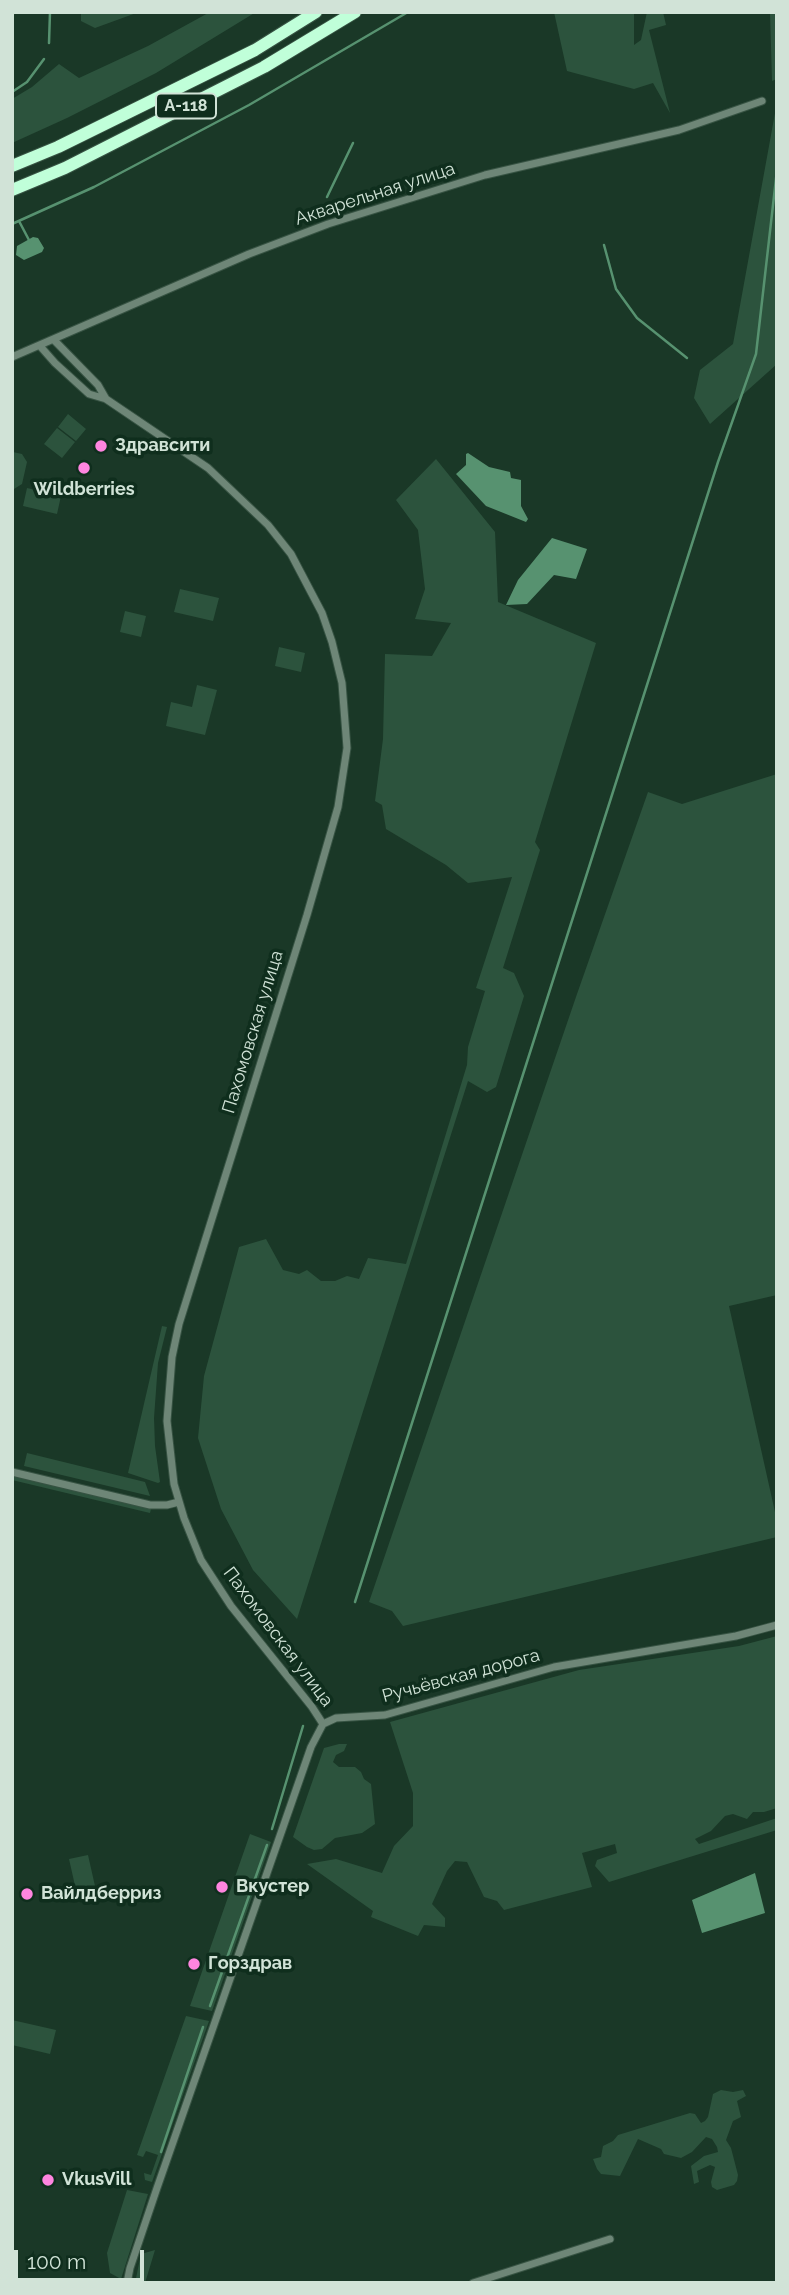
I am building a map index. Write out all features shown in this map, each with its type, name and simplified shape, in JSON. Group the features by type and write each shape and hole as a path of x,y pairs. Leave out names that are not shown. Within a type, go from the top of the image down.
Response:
{"highway":[{"name":"А-118","path":"12,166 58,147 255,50 316,12"},
{"name":"А-118","path":"12,190 65,168 264,67 355,12"}],"street":[{"name":"Акварельная улица","path":"12,357 237,259 328,224 485,175 679,130 762,101"},
{"name":"Пахомовская улица","path":"54,340 98,385 106,400"},
{"name":"Пахомовская улица","path":"40,346 89,394 106,400 208,468 268,525 291,554 322,613 342,683 347,748 338,807 307,915 179,1324 172,1357 167,1421 179,1502 195,1548 215,1584 312,1706 323,1724"},
{"path":"12,1472 150,1505 179,1502"},
{"name":"Ручьёвская дорога","path":"323,1724 336,1718 385,1715 554,1667 736,1636 777,1625"},
{"path":"127,2283 152,2201 311,1747 323,1724"},
{"path":"473,2283 610,2239"}],"shaded area":[{"path":"81,12 139,12 95,28 81,21"},
{"path":"210,12 256,12 156,73 12,143 12,99 32,87 59,64 79,78 148,46"},
{"path":"554,12 634,12 634,45 641,40 647,12 663,12 666,25 649,30 670,113 653,83 634,89 567,71"},
{"path":"770,12 777,12 777,79 772,81"},
{"path":"777,102 777,364 710,424 694,398 700,370 733,344"},
{"path":"33,237 38,238 44,248 42,252 24,260 16,255 17,246"},
{"path":"68,414 86,429 76,441 58,427"},
{"path":"57,428 75,442 62,458 44,444"},
{"path":"13,452 22,454 27,462 22,484 14,489"},
{"path":"468,453 489,467 510,472 511,478 521,480 521,506 528,519 526,522 486,506 456,474 466,465"},
{"path":"436,459 495,532 498,602 596,643 535,842 540,850 503,968 514,973 524,996 496,1087 487,1092 468,1081 297,1619 253,1570 221,1509 198,1438 204,1376 239,1247 266,1239 283,1270 299,1274 307,1270 321,1281 335,1281 347,1276 359,1279 368,1258 406,1264 467,1065 468,1047 485,991 476,988 512,877 468,883 446,865 386,829 382,805 375,801 383,739 385,654 432,656 451,623 415,619 425,589 418,530 396,500"},
{"path":"27,488 61,496 57,514 23,506"},
{"path":"552,538 587,549 576,579 554,575 527,604 506,605 518,580"},
{"path":"180,589 219,598 213,621 174,612"},
{"path":"125,611 146,616 141,637 120,632"},
{"path":"279,647 305,653 301,672 275,666"},
{"path":"197,685 217,690 205,735 166,726 171,702 192,707"},
{"path":"777,774 777,1295 729,1306 777,1521 777,1537 403,1626 392,1611 369,1602 648,792 682,804"},
{"path":"162,1326 167,1327 158,1363 154,1418 158,1483 128,1473"},
{"path":"27,1453 145,1482 150,1496 24,1466"},
{"path":"12,1476 151,1509 150,1513 12,1480"},
{"path":"777,1636 777,1808 753,1812 747,1819 733,1814 725,1816 711,1831 695,1839 699,1844 777,1818 777,1830 609,1882 595,1866 597,1860 617,1853 615,1844 582,1853 592,1887 504,1910 497,1901 484,1897 467,1862 455,1861 447,1871 432,1904 445,1918 445,1927 424,1925 418,1936 371,1917 373,1911 307,1864 336,1859 382,1873 394,1846 413,1826 413,1793 390,1722 579,1670 739,1646"},
{"path":"347,1744 333,1762 339,1767 355,1767 371,1784 375,1824 362,1833 335,1838 322,1849 314,1850 293,1837 324,1748"},
{"path":"250,1834 271,1842 212,2011 190,2006"},
{"path":"88,1855 95,1886 76,1890 69,1859"},
{"path":"755,1873 765,1913 702,1933 692,1900"},
{"path":"186,2016 209,2021 152,2182 145,2180 144,2173 151,2175 158,2155 146,2151 143,2157 137,2155"},
{"path":"12,2020 56,2030 50,2054 12,2045"},
{"path":"721,2090 743,2090 746,2096 737,2101 741,2117 733,2121 726,2140 731,2148 738,2175 734,2185 717,2190 712,2187 715,2167 710,2165 697,2171 699,2182 694,2184 691,2166 704,2156 718,2152 712,2139 706,2137 692,2152 681,2158 664,2154 661,2149 638,2139 620,2176 601,2174 597,2169 593,2159 601,2157 603,2146 618,2135 690,2113 695,2114 701,2123 705,2121 713,2094"},
{"path":"127,2190 148,2194 121,2279 110,2273 107,2253"},
{"path":"155,2250 145,2283 135,2283 141,2254"}],"waterway":[{"path":"12,16 14,12"},
{"path":"49,43 50,12"},
{"path":"12,224 94,187 249,105 408,12"},
{"path":"12,92 27,82 44,59"},
{"path":"327,197 353,143"},
{"path":"355,1602 718,462 756,354 777,170"},
{"path":"19,221 30,242"},
{"path":"604,245 616,289 637,318 687,358"},
{"path":"272,1829 303,1726"},
{"path":"210,2006 267,1845"},
{"path":"161,2152 203,2027"}],"place":[{"name":"Здравсити","path":"101,446"},
{"name":"Wildberries","path":"84,468"},
{"name":"Вкустер","path":"222,1887"},
{"name":"Вайлдберриз","path":"27,1894"},
{"name":"Горздрав","path":"194,1964"},
{"name":"VkusVill","path":"48,2180"}]}
